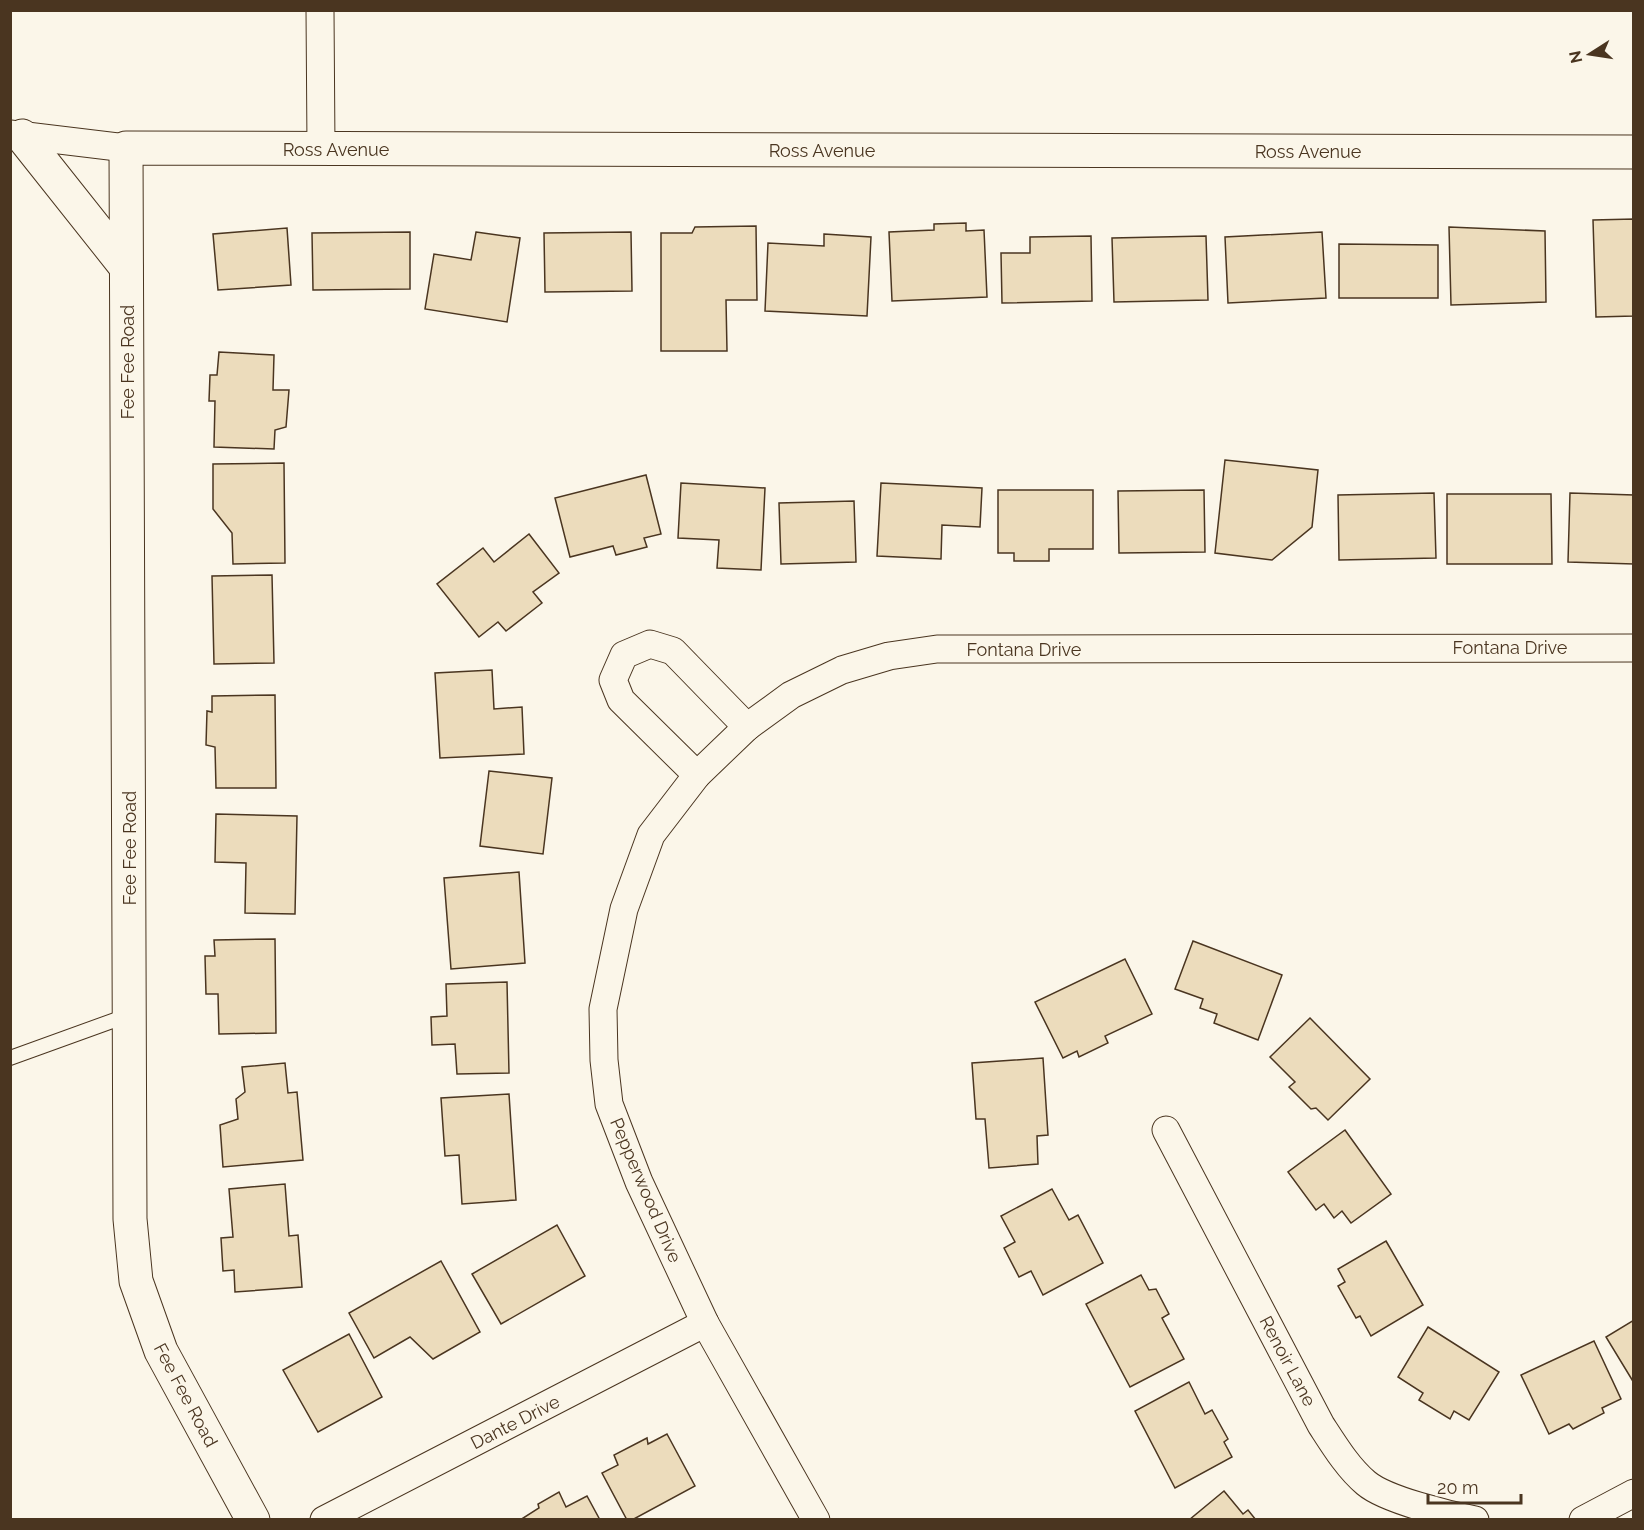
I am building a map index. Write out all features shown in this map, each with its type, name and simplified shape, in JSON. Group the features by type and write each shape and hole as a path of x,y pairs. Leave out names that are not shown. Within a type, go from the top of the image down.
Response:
{"street":[{"path":"320,10 321,148"},
{"path":"16,135 126,267"},
{"name":"Ross Avenue","path":"16,135 126,148 1634,152"},
{"name":"Fee Fee Road","path":"126,148 130,1219 136,1281 161,1351 253,1520"},
{"path":"697,775 621,700 613,680 624,655 650,644 673,651 747,727"},
{"name":"Fontana Drive","path":"747,727 791,695 842,670 889,656 937,649 1634,648"},
{"name":"Pepperwood Drive","path":"747,727 697,775 651,835 624,909 603,1009 603,1053 609,1104 639,1182 705,1323 816,1520"},
{"name":"Renoir Lane","path":"1166,1130 1322,1425 1349,1465 1368,1485 1396,1498 1475,1520"},
{"name":"Dante Drive","path":"324,1520 705,1323"},
{"path":"1583,1520 1634,1493"}],"lane":[{"path":"10,1058 129,1015"}],"building":[{"path":"1634,219 1634,316 1596,317 1593,220"},
{"path":"966,223 966,231 984,230 987,297 892,301 889,232 934,230 934,224"},
{"path":"756,226 757,300 726,300 727,351 661,351 661,233 692,233 695,227"},
{"path":"1449,227 1545,231 1546,302 1451,305"},
{"path":"287,228 291,285 218,290 213,234"},
{"path":"410,232 410,289 313,290 312,233"},
{"path":"476,232 520,238 507,322 425,309 434,254 471,260"},
{"path":"631,232 632,291 545,292 544,233"},
{"path":"1322,232 1326,298 1228,303 1225,237"},
{"path":"824,234 871,237 867,316 765,311 768,243 824,246"},
{"path":"1091,236 1092,301 1002,303 1001,253 1030,253 1030,237"},
{"path":"1206,236 1208,300 1114,302 1112,238"},
{"path":"1339,244 1438,245 1438,298 1339,298"},
{"path":"219,352 274,355 273,390 289,390 286,427 275,430 274,449 214,447 215,401 209,401 210,375 217,375"},
{"path":"1225,460 1318,470 1312,527 1272,560 1215,553"},
{"path":"284,463 285,563 233,564 232,533 213,509 213,464"},
{"path":"646,475 661,534 644,538 647,547 616,555 613,546 570,557 555,498"},
{"path":"681,483 765,488 761,570 717,568 719,540 678,538"},
{"path":"881,483 982,488 980,527 942,525 941,559 877,556"},
{"path":"998,490 1093,490 1093,549 1049,549 1049,561 1014,561 1014,553 998,553"},
{"path":"1204,490 1205,552 1119,553 1118,491"},
{"path":"1434,493 1436,558 1339,560 1338,495"},
{"path":"1570,493 1634,495 1634,564 1568,562"},
{"path":"1447,494 1551,494 1552,564 1447,564"},
{"path":"854,501 856,562 781,564 779,503"},
{"path":"529,534 559,573 533,592 542,603 506,631 498,622 479,637 437,584 483,548 494,562"},
{"path":"272,575 274,663 214,664 212,576"},
{"path":"492,670 494,709 522,707 524,754 440,758 435,673"},
{"path":"275,695 276,788 216,788 215,747 206,745 207,711 212,712 212,696"},
{"path":"489,771 552,778 543,854 480,846"},
{"path":"216,814 297,816 295,914 245,913 246,863 215,862"},
{"path":"519,872 525,963 451,969 444,878"},
{"path":"275,939 276,1033 219,1034 218,994 206,994 205,956 215,956 214,940"},
{"path":"1193,941 1282,975 1258,1040 1214,1023 1217,1014 1200,1008 1203,999 1175,989"},
{"path":"1125,959 1152,1014 1105,1036 1108,1043 1079,1057 1077,1051 1063,1058 1035,1002"},
{"path":"507,982 509,1073 457,1074 455,1044 432,1045 431,1017 447,1016 446,984"},
{"path":"1310,1018 1370,1079 1328,1120 1316,1108 1311,1109 1289,1087 1295,1082 1270,1057"},
{"path":"1043,1058 1048,1135 1037,1136 1038,1164 989,1168 985,1119 976,1119 972,1063"},
{"path":"285,1063 288,1093 297,1092 303,1160 223,1167 220,1125 238,1119 236,1099 245,1092 242,1067"},
{"path":"509,1094 516,1200 462,1204 459,1155 445,1156 441,1098"},
{"path":"1345,1130 1391,1194 1351,1223 1342,1211 1334,1218 1324,1204 1316,1210 1288,1172"},
{"path":"285,1184 289,1236 298,1235 302,1287 235,1292 234,1270 223,1271 221,1238 233,1237 229,1189"},
{"path":"1052,1189 1069,1220 1078,1215 1103,1263 1043,1295 1031,1271 1019,1277 1004,1248 1015,1242 1001,1216"},
{"path":"557,1225 585,1276 501,1324 472,1274"},
{"path":"1386,1241 1423,1305 1371,1336 1360,1316 1356,1318 1338,1286 1345,1282 1338,1269"},
{"path":"441,1261 480,1332 433,1359 410,1337 374,1358 349,1313"},
{"path":"1141,1275 1149,1290 1156,1289 1169,1314 1162,1318 1184,1359 1130,1387 1086,1304"},
{"path":"1634,1320 1634,1383 1606,1337"},
{"path":"1428,1327 1499,1372 1469,1420 1454,1411 1450,1419 1419,1400 1423,1393 1398,1377"},
{"path":"349,1334 382,1397 318,1432 283,1370"},
{"path":"1594,1341 1621,1399 1602,1408 1604,1413 1573,1429 1569,1424 1549,1434 1521,1375"},
{"path":"1189,1382 1205,1414 1212,1410 1228,1439 1224,1442 1232,1457 1175,1488 1135,1411"},
{"path":"667,1434 695,1486 632,1520 627,1520 602,1473 618,1465 614,1455 647,1438 648,1444"},
{"path":"1224,1491 1243,1514 1248,1510 1256,1520 1189,1520"},
{"path":"559,1492 566,1507 587,1496 600,1520 520,1520 539,1508 538,1504"}]}
